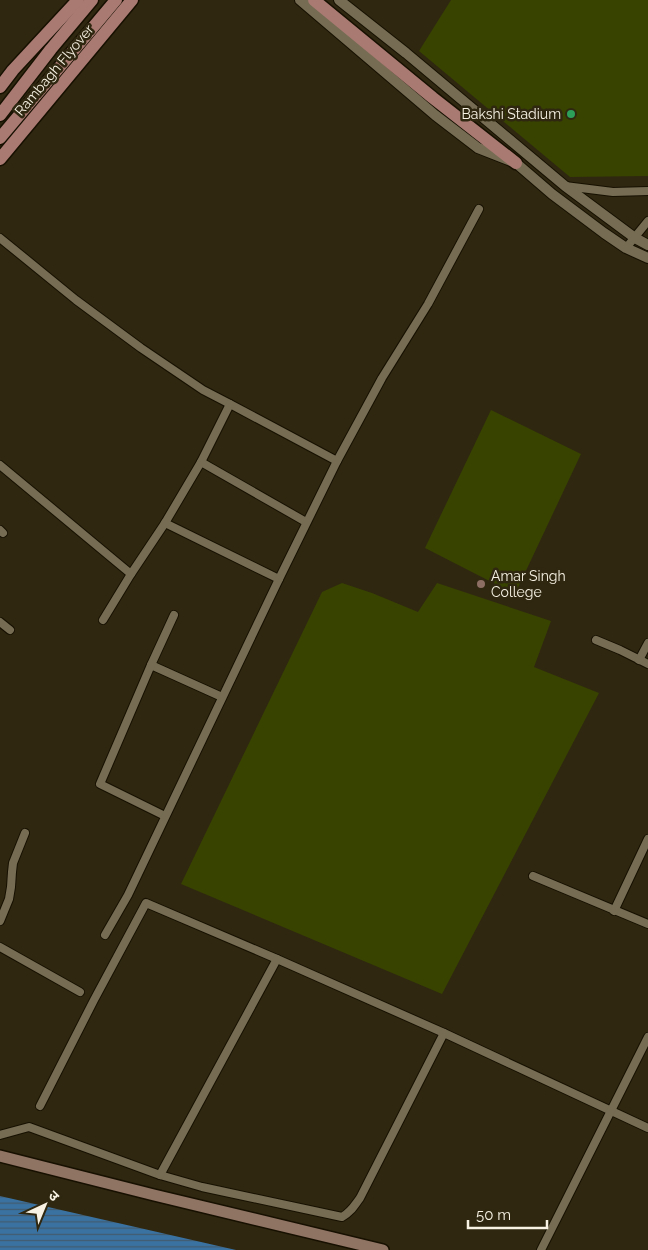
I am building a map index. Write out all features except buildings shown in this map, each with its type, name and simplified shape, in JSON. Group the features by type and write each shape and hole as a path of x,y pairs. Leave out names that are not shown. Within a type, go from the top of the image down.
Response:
{"main road":[{"path":"0,87 13,70 78,0"},
{"path":"0,115 92,0"},
{"name":"Rambagh Flyover","path":"0,138 116,0"},
{"path":"0,148 123,0"},
{"name":"Rambagh Flyover","path":"0,159 132,0"},
{"path":"314,0 516,164"},
{"path":"0,1156 383,1250"}],"street":[{"path":"300,0 435,115 478,148 516,164 604,233 626,248 648,258"},
{"path":"339,0 406,53 565,186 635,238 648,245"},
{"path":"565,186 613,192 648,191"},
{"path":"105,935 128,895 337,461 382,378 428,304 479,209"},
{"path":"626,248 648,221"},
{"path":"0,238 76,300 141,348 203,390 337,461"},
{"path":"103,620 165,523 201,462 230,404"},
{"path":"201,462 306,522"},
{"path":"0,464 131,574"},
{"path":"165,523 279,579"},
{"path":"165,816 100,784 174,615"},
{"path":"0,622 10,630"},
{"path":"596,640 648,664"},
{"path":"639,660 648,643"},
{"path":"151,665 222,697"},
{"path":"0,921 9,899 13,863 25,833"},
{"path":"614,911 648,838"},
{"path":"533,876 648,924"},
{"path":"0,897 9,899"},
{"path":"40,1106 146,903 444,1033 648,1128"},
{"path":"0,947 80,992"},
{"path":"160,1175 277,959"},
{"path":"0,1135 29,1127 160,1175 202,1187 334,1216 342,1216 348,1214 353,1209 360,1198 444,1033"},
{"path":"541,1250 648,1037"}],"green space":[{"name":"Bakshi Stadium","path":"451,0 648,0 648,176 570,177 419,51"},
{"path":"491,410 581,454 515,594 425,548"},
{"path":"342,583 418,612 437,583 551,621 534,667 599,693 442,994 181,884 322,592"}],"water":[{"path":"0,1196 236,1250 0,1250"}],"place":[{"name":"Bakshi Stadium","path":"571,114"},
{"name":"Amar Singh College","path":"481,584"}]}
